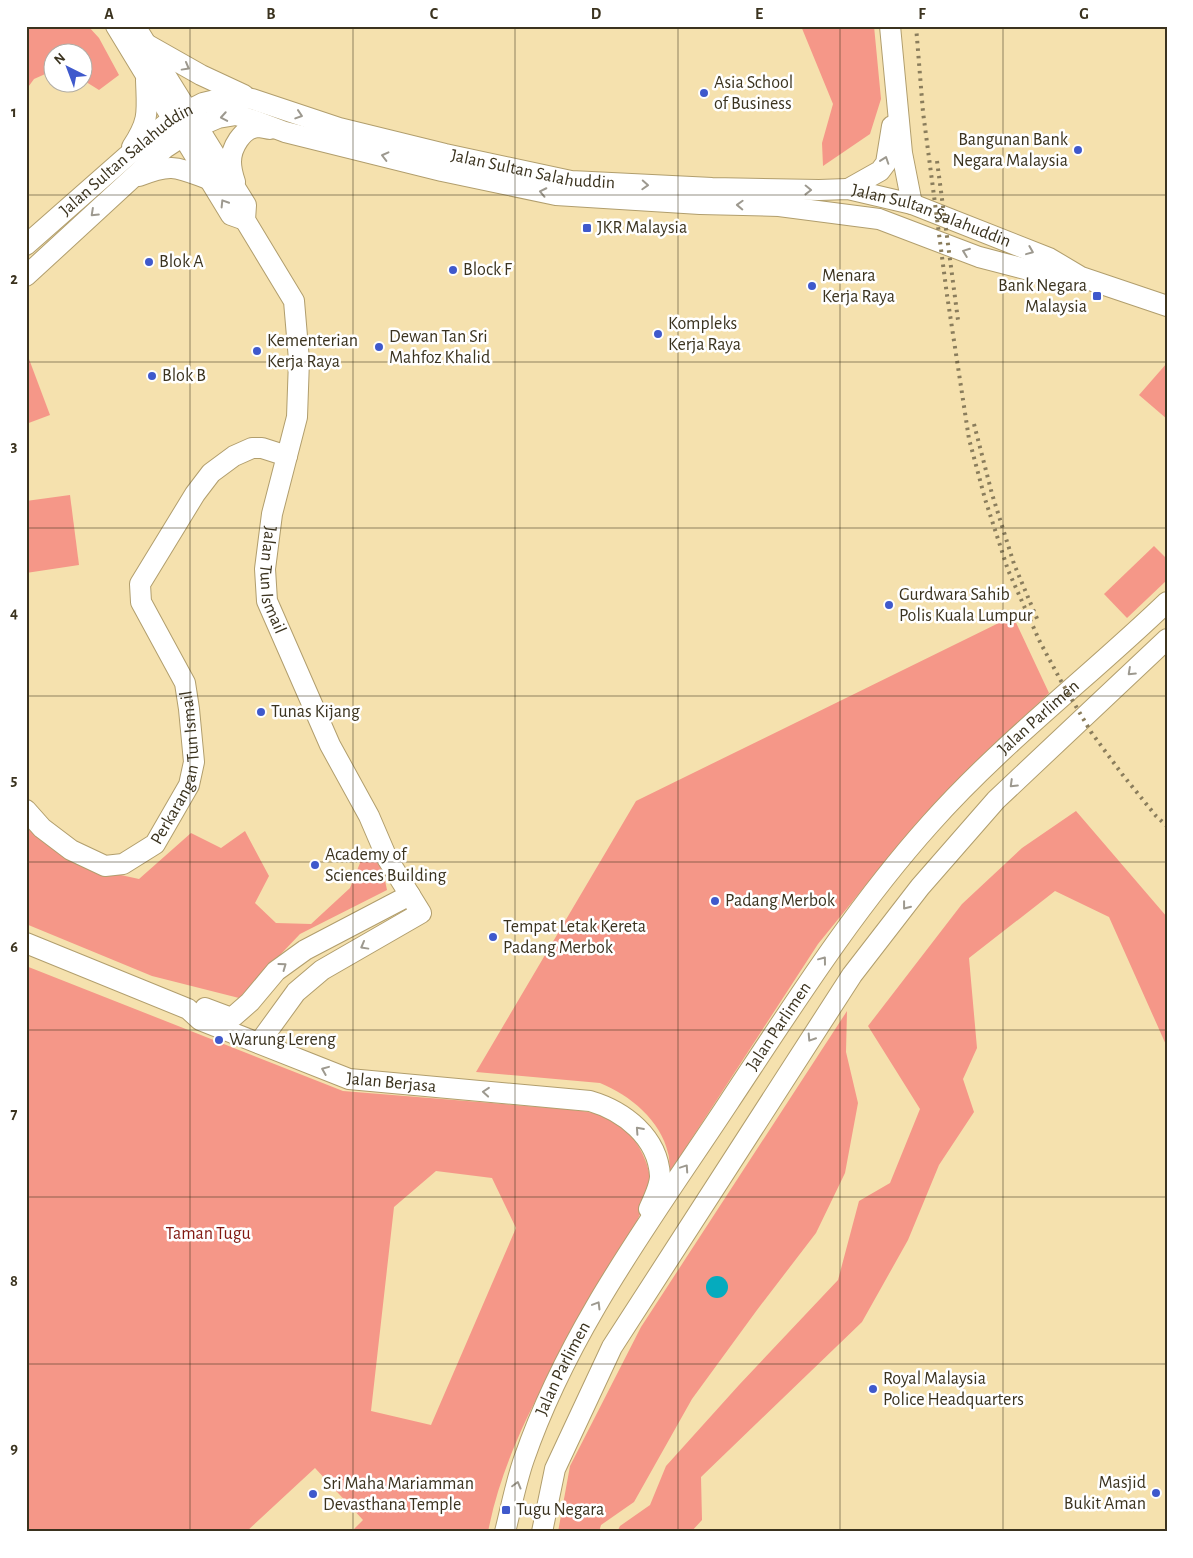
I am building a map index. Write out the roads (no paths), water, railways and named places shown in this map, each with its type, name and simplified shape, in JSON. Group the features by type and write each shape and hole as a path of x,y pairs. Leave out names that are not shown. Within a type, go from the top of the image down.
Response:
{"street":[{"path":"105,26 136,39 201,75 252,99"},
{"name":"Jalan Tun Ismail","path":"116,26 136,39 185,123 208,179 231,215 245,220"},
{"path":"890,26 896,104 902,152 912,204"},
{"name":"Jalan Tun Ismail","path":"136,39 146,76 185,123 246,205 245,220 294,301 299,360 297,418 272,514 264,569 267,600 330,745 369,816 387,858 421,913 322,970 296,992 255,1041"},
{"path":"126,157 142,132 147,117 146,76"},
{"name":"Jalan Sultan Salahuddin","path":"26,245 126,157 185,123 216,99 228,97 252,99 339,128 570,181 712,188 848,189 912,204 1049,258 1081,277 1167,306"},
{"path":"848,189 880,171 886,163 896,104"},
{"name":"Jalan Sultan Salahuddin","path":"26,276 165,148 185,123 236,115 285,132 556,195 700,204 779,206 879,219 978,257 1044,274 1081,277"},
{"path":"236,190 231,165 232,152 237,141 246,132 257,127 285,132"},
{"path":"129,180 167,167 176,168 208,179"},
{"name":"Perkarangan Tun Ismail","path":"26,810 42,828 71,850 105,866 123,864 155,844 189,785 194,762 185,683 141,602 140,584 195,494 211,473 234,456 252,448 262,448 287,456"},
{"name":"Jalan Parlimen","path":"504,1532 524,1459 554,1385 585,1324 628,1254 819,965 892,869 930,824 991,761 1167,602"},
{"name":"Jalan Parlimen","path":"542,1532 555,1469 612,1347 852,975 920,887 996,800 1167,639"},
{"path":"393,930 410,895"},
{"path":"188,1009 204,1008 234,1016 250,1002 276,971 305,950 410,895"},
{"name":"Jalan Berjasa","path":"26,943 188,1009 200,1020 349,1079 590,1101 606,1106 621,1114 637,1127 649,1142 656,1156 660,1177 652,1202 628,1254"},
{"path":"250,1002 246,1014 246,1027 255,1041"}],"water":[{"path":"717,1276 725,1279 728,1287 725,1295 717,1298 709,1295 706,1287 709,1279"}],"railway":[{"path":"916,26 923,112 947,295 969,439 985,499 1008,570 1040,642 1061,681 1091,732 1122,774 1156,816 1167,826"},
{"path":"937,161 958,320"},
{"path":"974,424 992,494 1014,564 1038,621"}],"place":[{"name":"Asia School of Business","path":"704,93"},
{"name":"Bangunan Bank Negara Malaysia","path":"1078,150"},
{"name":"JKR Malaysia","path":"587,228"},
{"name":"Blok A","path":"149,262"},
{"name":"Block F","path":"453,270"},
{"name":"Menara Kerja Raya","path":"812,286"},
{"name":"Bank Negara Malaysia","path":"1097,296"},
{"name":"Kompleks Kerja Raya","path":"658,334"},
{"name":"Dewan Tan Sri Mahfoz Khalid","path":"379,347"},
{"name":"Kementerian Kerja Raya","path":"257,351"},
{"name":"Blok B","path":"152,376"},
{"name":"Gurdwara Sahib Polis Kuala Lumpur","path":"889,605"},
{"name":"Tunas Kijang","path":"261,712"},
{"name":"Academy of Sciences Building","path":"315,865"},
{"name":"Padang Merbok","path":"715,901"},
{"name":"Tempat Letak Kereta Padang Merbok","path":"493,937"},
{"name":"Warung Lereng","path":"219,1040"},
{"name":"Royal Malaysia Police Headquarters","path":"873,1389"},
{"name":"Masjid Bukit Aman","path":"1156,1493"},
{"name":"Sri Maha Mariamman Devasthana Temple","path":"313,1494"},
{"name":"Tugu Negara","path":"506,1510"}],"park label":[{"name":"Taman Tugu","path":"208,1234"}]}
